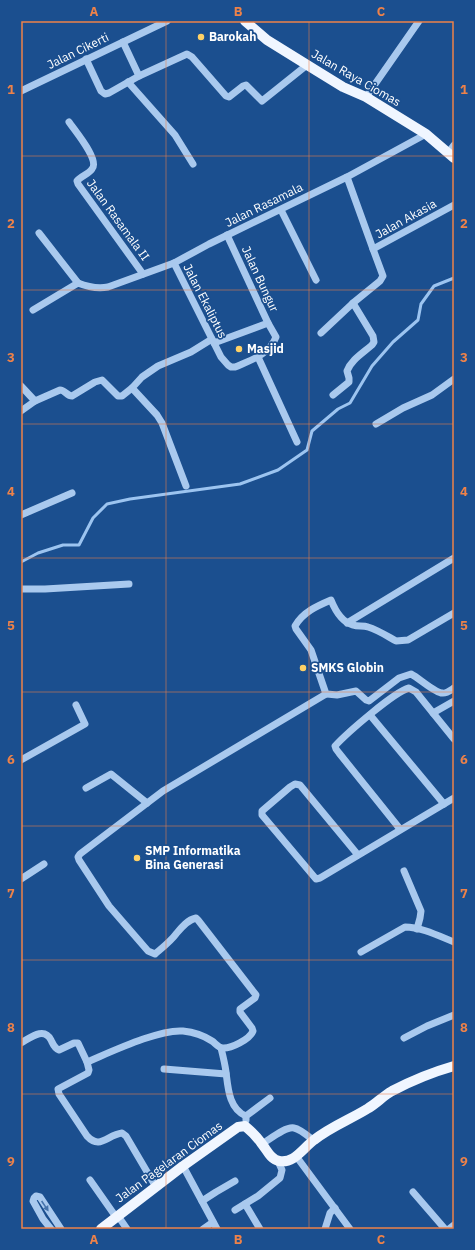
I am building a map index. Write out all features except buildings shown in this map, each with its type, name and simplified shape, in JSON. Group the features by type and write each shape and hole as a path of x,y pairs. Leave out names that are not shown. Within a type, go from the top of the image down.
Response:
{"main road":[{"name":"Jalan Raya Ciomas","path":"245,21 267,40 343,87 366,97 452,152"},
{"path":"245,1126 262,1144 270,1156 278,1161 287,1161 296,1156 313,1140 368,1109 391,1092 433,1073 454,1066"},
{"name":"Jalan Pagelaran Ciomas","path":"101,1229 183,1166 238,1127 245,1126"}],"street":[{"name":"Jalan Cikerti","path":"21,91 167,21"},
{"path":"366,97 419,21"},
{"path":"123,42 139,76"},
{"path":"86,59 103,93 105,94 139,76 189,54 226,96 229,97 246,85 262,101 307,65"},
{"path":"128,82 175,135 193,164"},
{"name":"Jalan Rasamala II","path":"69,122 92,156 94,164 92,169 77,181 78,184 143,274"},
{"name":"Jalan Rasamala","path":"78,283 87,287 99,289 108,288 174,263 227,235 347,177 426,134"},
{"name":"Jalan Akasia","path":"347,177 373,249 454,205"},
{"path":"281,210 316,280"},
{"path":"33,310 78,283 39,232"},
{"name":"Jalan Bungur","path":"132,388 142,377 158,366 213,341 268,323 227,235"},
{"path":"321,333 353,303 380,281 383,276 373,249"},
{"name":"Jalan Ekaliptus","path":"174,263 224,362 231,367 235,367 258,357 271,346 276,338 268,323"},
{"path":"333,395 349,382 346,371 348,367 374,342 373,336 353,303"},
{"path":"258,357 297,442"},
{"path":"376,424 403,408 432,395 454,379"},
{"path":"21,411 35,401 60,390 63,390 72,396 95,382 102,380 118,396 122,396 132,388 157,415 162,423 186,486"},
{"path":"21,386 35,401"},
{"path":"21,515 72,493"},
{"path":"347,623 454,558"},
{"path":"21,589 129,584"},
{"path":"326,694 311,650 295,626 306,613 331,600 340,617 347,623 353,626 370,627 396,641 401,642 408,640 454,613"},
{"path":"221,1048 229,1047 241,1042 248,1038 252,1033 252,1028 240,1012 240,1009 256,997 250,987 196,918 181,927 176,934 155,954 148,951 109,906 78,857 162,791 326,694 338,695 356,691 369,701 399,678 411,674 421,679 442,694 454,688"},
{"path":"400,829 336,749 336,746 393,697 404,689 410,688 416,692 454,739"},
{"path":"433,713 454,701"},
{"path":"21,760 85,724 76,705"},
{"path":"370,716 444,804"},
{"path":"86,788 111,774 147,803"},
{"path":"358,855 300,785 295,784 290,787 262,812 262,816 316,879 320,878 454,798"},
{"path":"21,879 44,864"},
{"path":"404,871 421,911 417,929"},
{"path":"361,952 405,927 417,929 454,942"},
{"path":"404,1038 427,1026 454,1015"},
{"path":"87,1062 155,1036 182,1031 197,1034 212,1041 221,1048 230,1095 234,1106 246,1116"},
{"path":"21,1043 39,1033 43,1033 50,1037 55,1048 58,1050 74,1043 78,1043 87,1062 89,1070 88,1073 59,1088 58,1092 87,1136 92,1141 96,1143 102,1142 122,1133 126,1136 156,1187"},
{"path":"164,1069 226,1074"},
{"path":"245,1126 246,1116 270,1098"},
{"path":"262,1144 289,1128 293,1128 313,1140"},
{"path":"296,1156 350,1229"},
{"path":"234,1210 276,1183 280,1178 282,1170 278,1161"},
{"path":"183,1166 215,1226 203,1229"},
{"path":"90,1180 127,1229"},
{"path":"202,1201 235,1182"},
{"path":"413,1192 444,1229"},
{"path":"51,1229 43,1219 33,1200 36,1196 40,1197 61,1229"},
{"path":"245,1204 260,1229"},
{"path":"325,1229 330,1213 335,1208"},
{"path":"449,1229 454,1224"}],"waterway":[{"path":"21,562 38,553 63,545 79,545 93,518 107,504 130,499 240,484 278,470 307,450 312,431 338,409 350,403 372,366 393,342 418,320 421,304 434,286 454,278"}],"place":[{"name":"Barokah","path":"201,37"},
{"name":"Masjid","path":"239,349"},
{"name":"SMKS Globin","path":"303,668"},
{"name":"SMP Informatika Bina Generasi","path":"137,858"}]}
